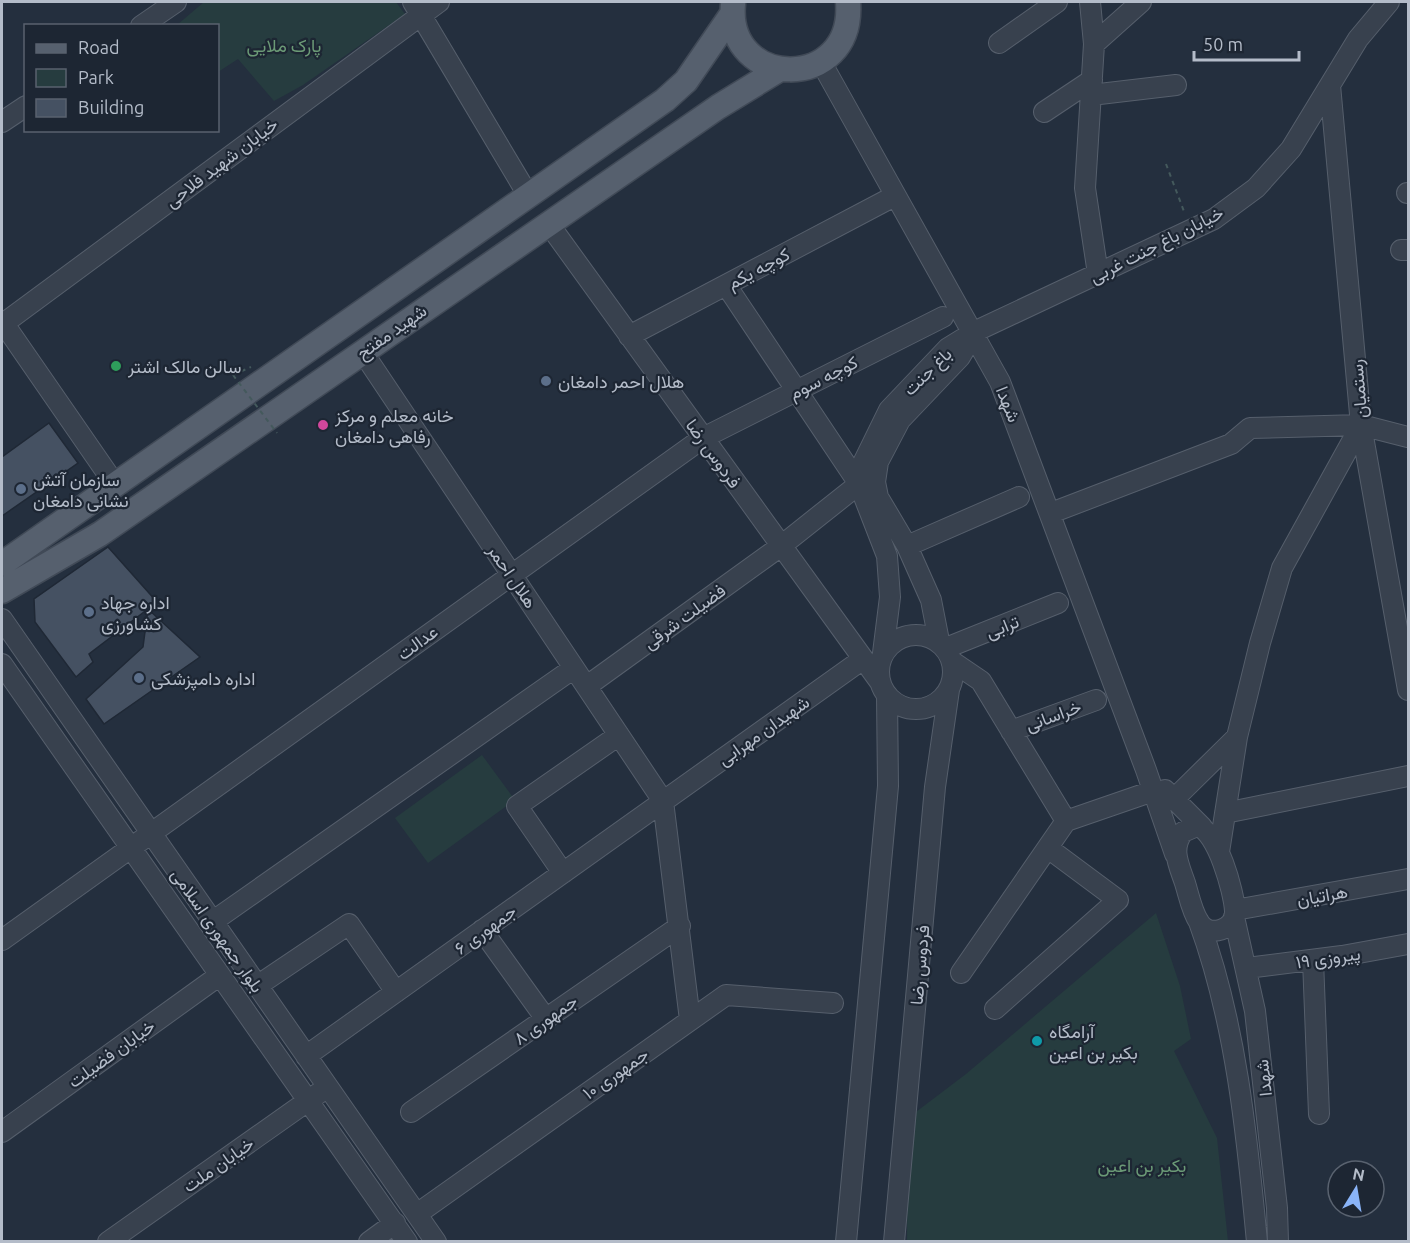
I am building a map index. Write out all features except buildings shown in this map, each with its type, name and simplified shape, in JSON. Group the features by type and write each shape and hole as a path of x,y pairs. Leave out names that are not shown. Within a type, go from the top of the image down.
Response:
{"main road":[{"path":"733,8 735,30 742,44 765,65 795,70 821,62 841,42 849,16 848,2"},
{"name":"شهید مفتح","path":"2,564 677,91 695,69 733,8"},
{"name":"شهید مفتح","path":"2,591 100,534 718,106 780,69"}],"street":[{"path":"144,24 176,2"},
{"name":"خیابان شهید فلاحی","path":"2,322 417,7 439,2"},
{"path":"999,43 1057,2"},
{"path":"1090,2 1095,44 1085,188 1098,274"},
{"path":"1095,44 1141,2"},
{"name":"خیابان باغ جنت غربی","path":"974,332 1214,219 1256,188 1291,149 1358,39 1389,2"},
{"path":"417,7 528,195"},
{"name":"شهدا","path":"821,62 1000,382 1146,770 1199,922 1229,1039 1244,1131 1257,1242"},
{"name":"رستمیان","path":"1330,85 1361,425 1407,678"},
{"path":"1044,112 1092,88 1176,86"},
{"path":"2,122 24,107"},
{"name":"کوچه یکم","path":"629,336 887,200"},
{"name":"فردوس رضا","path":"548,223 884,689"},
{"path":"726,285 859,484 887,556 890,597 879,668 884,689 888,786 846,1242"},
{"name":"کوچه سوم","path":"703,438 943,317"},
{"path":"2,322 116,486"},
{"name":"باغ جنت","path":"859,484 867,452 889,410 948,348 974,332"},
{"name":"باغ جنت","path":"946,650 931,600 907,546 878,497 875,482 878,462 900,420 960,357 974,332"},
{"name":"هلال احمر","path":"362,351 663,801"},
{"path":"1051,513 1231,444 1250,428 1361,425 1408,437"},
{"path":"1219,852 1237,737 1260,643 1282,568 1361,425"},
{"name":"عدالت","path":"2,940 703,438"},
{"name":"فضیلت شرقی","path":"586,686 781,546 859,484"},
{"path":"907,546 1019,497"},
{"name":"ترابی","path":"946,650 1058,603"},
{"name":"بلوار جمهوری اسلامی","path":"2,619 436,1242"},
{"path":"883,653 891,644 915,634 927,636 981,681 1066,821"},
{"path":"884,689 898,705 912,709 927,708 940,701 949,690 954,676 946,650"},
{"name":"شهیدان مهرابی","path":"663,801 863,659"},
{"name":"بلوار جمهوری اسلامی","path":"2,664 407,1242"},
{"path":"212,922 574,668"},
{"name":"فردوس رضا","path":"894,1242 935,787 949,690"},
{"name":"خراسانی","path":"1011,731 1096,700"},
{"path":"563,873 518,807 620,735"},
{"path":"1174,799 1237,737"},
{"name":"شهدا","path":"1146,770 1202,827 1219,852 1247,968 1265,1091 1278,1242"},
{"path":"1226,813 1408,776"},
{"path":"960,973 1066,821 1153,791"},
{"path":"663,801 690,1020"},
{"name":"جمهوری ۶","path":"306,1056 663,801"},
{"path":"1175,854 1177,842 1183,832 1192,827 1202,827"},
{"path":"994,1009 1118,900 1048,848"},
{"name":"هراتیان","path":"1199,922 1215,931 1227,927 1235,914 1408,879"},
{"path":"257,986 348,924 396,992"},
{"name":"جمهوری ۸","path":"411,1112 680,927"},
{"path":"482,930 546,1019"},
{"name":"پیروزی ۱۹","path":"1247,968 1313,960 1408,944"},
{"path":"1313,960 1319,1114"},
{"name":"خیابان فضیلت","path":"2,1131 220,975"},
{"name":"جمهوری ۱۰","path":"417,1214 726,995 833,1003"},
{"name":"خیابان ملت","path":"108,1242 328,1087"},
{"path":"369,1242 394,1224"}],"path":[{"path":"1166,164 1191,230"},
{"path":"250,365 233,375 277,433"}],"green space":[{"name":"پارک ملایی","path":"204,2 396,2 405,14 303,85 274,101 238,59 219,71 219,24 178,24"},
{"path":"482,755 515,800 428,863 395,818"},
{"name":"بکیر بن اعین","path":"1156,913 1180,986 1191,1039 1174,1051 1217,1138 1228,1241 907,1242 908,1118 966,1074"}],"place":[{"name":"سالن مالک اشتر","path":"116,366"},
{"name":"هلال احمر دامغان","path":"546,381"},
{"name":"خانه معلم و مرکز رفاهی دامغان","path":"323,425"},
{"name":"سازمان آتش نشانی دامغان","path":"21,489"},
{"name":"اداره جهاد کشاورزی","path":"89,612"},
{"name":"اداره دامپزشکی","path":"139,678"},
{"name":"آرامگاه بکیر بن اعین","path":"1037,1041"}]}
